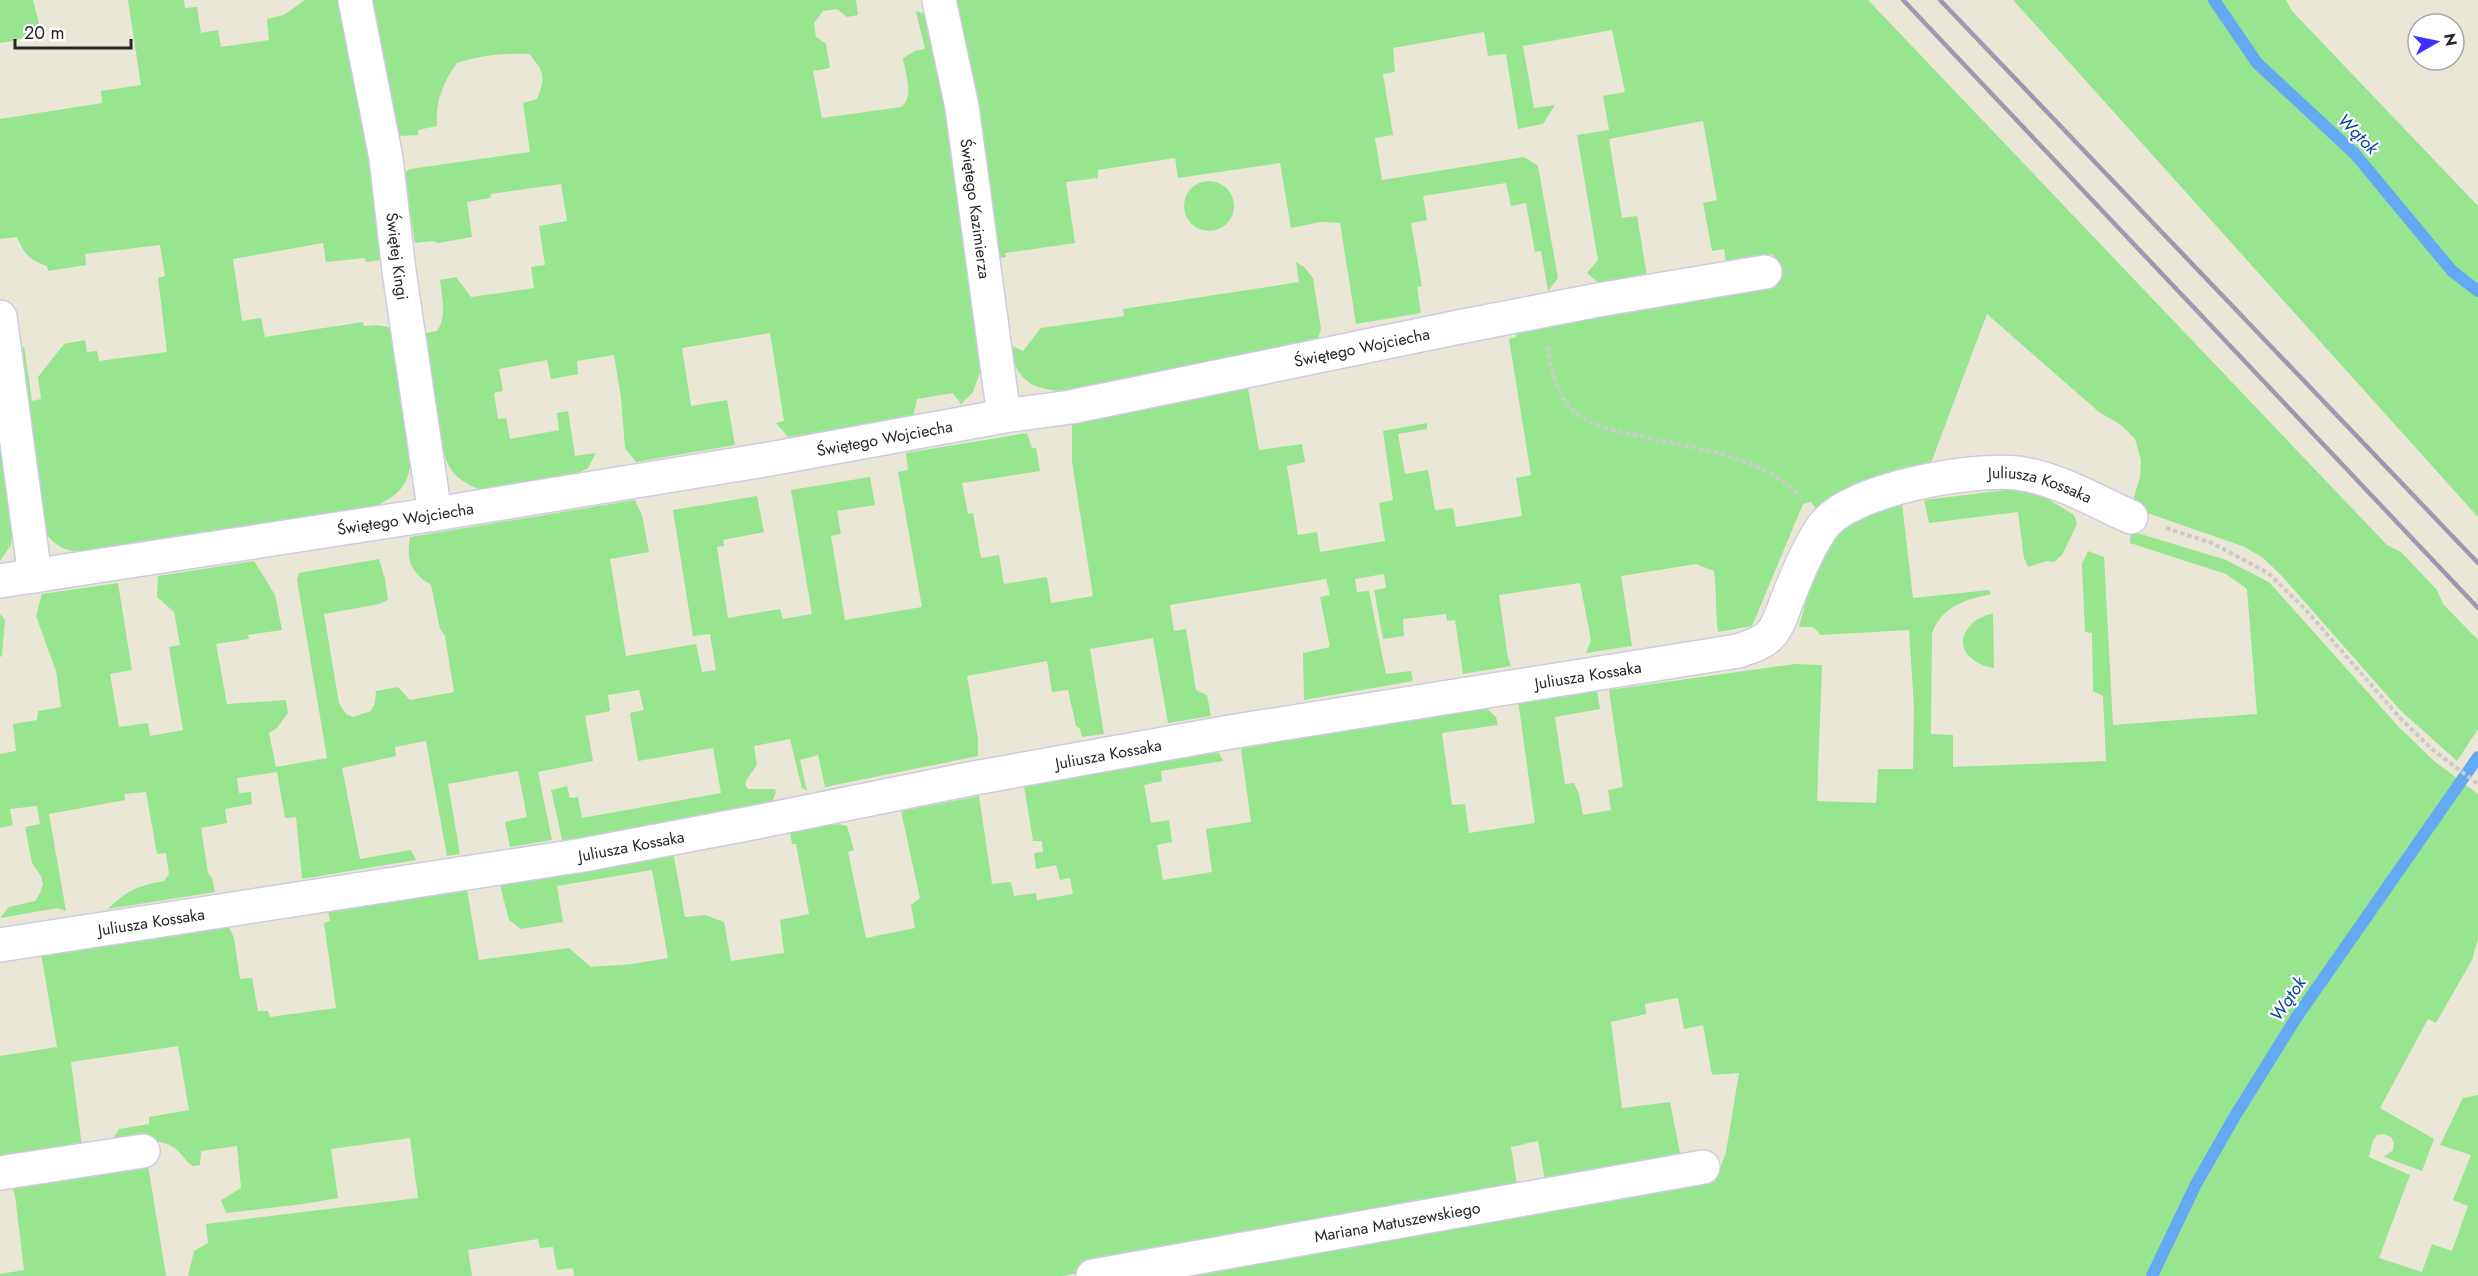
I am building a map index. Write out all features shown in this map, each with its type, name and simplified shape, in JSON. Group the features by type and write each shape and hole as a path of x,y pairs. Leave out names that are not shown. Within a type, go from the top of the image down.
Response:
{"street":[{"name":"Świętej Kingi","path":"355,0 386,158 399,271 435,514"},
{"name":"Świętego Kazimierza","path":"939,0 962,107 1004,416"},
{"name":"Świętego Wojciecha","path":"0,581 435,514 770,459 1004,416 1071,407 1542,311 1765,272"},
{"path":"0,317 35,576"},
{"name":"Juliusza Kossaka","path":"0,945 582,855 969,779 1230,732 1738,651 1756,645 1770,635 1810,548 1823,526 1841,510 1862,499 1935,480 1982,473 2017,473 2049,481 2131,517"},
{"path":"0,1173 143,1151"},
{"name":"Mariana Matuszewskiego","path":"1093,1276 1702,1167"}],"path":[{"path":"1542,311 1550,362 1559,389 1575,413 1601,427 1740,460 1789,484 1823,526"},
{"path":"2131,517 2212,543 2268,573 2305,609 2401,720 2433,750 2478,784"}],"green space":[{"path":"0,0 33,0 40,27 22,38 0,43"},
{"path":"128,0 184,0 185,8 197,7 201,33 218,30 221,47 269,40 267,19 284,15 305,0 856,0 858,15 847,17 837,9 823,11 814,23 816,37 826,44 830,68 813,71 822,118 901,107 908,97 903,58 915,51 925,49 916,11 928,15 949,101 980,372 973,392 961,404 953,393 917,399 913,417 788,437 776,423 784,421 770,333 682,348 691,406 727,400 735,445 636,462 625,448 621,398 614,355 577,361 578,374 551,379 547,360 499,369 503,391 494,393 498,419 506,418 510,439 559,430 557,413 568,411 575,456 596,453 588,468 576,474 481,490 458,478 449,466 442,442 437,442 420,334 437,331 442,320 440,280 456,277 471,297 534,288 531,267 545,265 539,226 567,221 561,184 491,194 490,198 467,202 472,237 438,243 433,241 415,243 404,173 410,169 530,152 523,103 537,99 542,85 542,75 538,65 529,54 484,56 457,63 452,70 439,101 437,126 418,130 418,135 400,136 396,127 388,259 366,262 365,258 326,262 323,243 233,259 242,321 261,318 265,337 363,322 364,326 389,327 396,338 411,459 408,475 398,492 378,505 89,551 68,550 52,540 43,529 18,356 24,346 32,401 41,399 38,377 64,344 85,340 87,352 97,351 99,361 167,352 158,278 165,276 160,245 85,254 86,265 48,271 47,266 28,256 17,237 0,239 0,119 102,103 101,91 141,85"},
{"path":"953,0 1868,0 2387,545 2401,552 2437,590 2443,604 2478,640 2478,729 2457,761 2400,710 2281,575 2263,558 2245,547 2136,509 2134,497 2140,477 2141,460 2135,439 2121,425 2099,412 1987,314 1931,463 1823,507 1816,509 1811,502 1803,504 1752,626 1718,632 1714,571 1696,564 1621,576 1632,646 1586,653 1591,640 1580,583 1499,595 1511,666 1463,674 1455,620 1447,621 1446,614 1403,619 1404,636 1383,639 1374,590 1386,588 1384,574 1355,579 1357,592 1369,591 1386,674 1411,671 1413,681 1304,700 1303,653 1330,647 1320,597 1330,595 1326,579 1170,605 1174,631 1186,629 1196,690 1207,695 1211,716 1168,723 1153,638 1090,649 1104,734 1082,737 1080,729 1076,726 1068,690 1052,692 1047,661 967,676 978,739 978,756 825,787 818,755 800,760 807,791 802,788 790,739 754,746 757,765 745,785 748,789 775,789 772,803 563,844 551,790 567,786 570,798 578,797 582,818 721,793 713,748 638,761 630,713 644,710 639,690 608,695 610,711 585,716 593,761 538,772 552,840 510,847 505,822 527,817 518,771 448,784 460,854 447,856 426,741 395,747 396,756 342,768 360,859 411,850 416,860 302,879 296,817 285,818 277,772 237,778 239,793 251,792 252,804 225,809 227,823 201,828 208,873 212,878 215,892 108,909 127,893 164,881 169,874 166,853 157,854 146,792 124,794 125,800 49,814 66,911 58,908 0,918 9,907 35,901 43,884 41,876 32,863 25,827 40,824 37,806 10,809 13,825 0,828 0,754 16,751 13,724 37,720 38,711 61,707 56,671 36,616 42,594 118,583 132,670 110,674 119,727 148,723 150,736 183,730 169,647 180,645 174,612 157,597 158,576 254,561 275,595 282,630 248,635 249,639 216,644 227,704 286,700 288,713 277,728 269,733 276,767 327,758 297,580 299,573 379,559 388,600 379,604 324,614 339,703 346,714 353,717 371,711 375,703 376,691 398,687 410,700 454,692 445,636 440,629 431,585 419,575 412,565 409,553 410,537 635,500 642,515 649,552 610,559 626,656 696,644 702,672 716,670 710,634 693,636 673,510 757,496 764,532 723,540 724,546 717,547 728,618 780,609 783,619 812,614 791,490 870,477 875,505 837,511 841,534 831,536 845,620 922,607 898,472 908,470 906,453 1027,433 1032,448 1036,448 1040,471 962,483 968,514 973,513 981,558 999,555 1004,584 1047,577 1051,603 1093,596 1072,462 1072,425 1075,420 1248,388 1259,450 1302,444 1305,462 1287,466 1298,535 1317,532 1320,552 1385,541 1379,503 1393,500 1383,431 1427,423 1427,429 1398,434 1405,474 1428,470 1435,510 1453,508 1456,527 1522,516 1516,478 1531,475 1509,339 1516,337 1515,329 1781,281 1773,254 1726,262 1724,249 1712,251 1703,203 1717,200 1703,121 1609,139 1622,218 1637,216 1647,276 1600,284 1587,273 1598,260 1577,135 1609,130 1603,96 1625,92 1612,30 1523,46 1534,108 1555,105 1543,124 1518,129 1506,54 1488,56 1484,32 1393,48 1395,72 1383,74 1393,135 1375,138 1382,180 1524,157 1538,166 1558,278 1548,291 1541,251 1535,252 1526,203 1511,206 1506,183 1423,196 1427,220 1411,223 1422,286 1417,287 1421,313 1356,324 1340,223 1321,222 1291,228 1280,163 1178,178 1175,158 1098,170 1098,178 1066,182 1075,243 1005,253 1006,257 993,259"},
{"path":"2013,0 2210,0 2255,66 2352,155 2450,273 2478,294 2478,517"},
{"path":"2218,0 2286,0 2292,11 2478,206 2478,289 2454,270 2356,151 2259,62"},
{"path":"1209,181 1227,188 1234,206 1227,224 1209,231 1191,224 1184,206 1191,188"},
{"path":"1296,262 1304,267 1313,278 1321,329 1318,339 1311,344 1066,391 1042,388 1026,380 1015,366 1007,343 1023,351 1041,328 1124,316 1123,309 1299,282"},
{"path":"0,425 13,527 11,545 0,561"},
{"path":"2023,488 2048,499 2074,515 2077,524 2062,555 2054,562 2046,561 2028,567 2024,558 2018,512 1929,523 1924,500"},
{"path":"1902,504 1913,598 1989,590 1991,594 1963,602 1948,610 1932,633 1931,734 1953,735 1953,767 2106,761 2103,696 2093,691 2092,633 2085,632 2082,564 2088,551 2104,557 2113,725 2257,714 2247,589 2226,574 2130,543 2131,531 2226,560 2269,582 2397,725 2434,761 2478,794 2478,939 2472,960 2436,1023 2428,1019 2380,1108 2434,1139 2422,1171 2384,1157 2393,1150 2394,1143 2391,1137 2384,1134 2377,1135 2373,1140 2369,1157 2410,1175 2379,1258 2422,1272 2432,1244 2452,1251 2468,1206 2453,1200 2471,1155 2440,1145 2463,1098 2478,1095 2478,1276 1161,1276 1702,1178 1715,1182 1726,1152 1739,1073 1712,1075 1703,1025 1684,1029 1678,998 1645,1004 1646,1014 1611,1022 1622,1108 1670,1102 1681,1158 1545,1180 1538,1141 1511,1147 1517,1185 1365,1220 1062,1276 574,1276 573,1268 557,1270 553,1247 540,1248 538,1239 468,1250 472,1276 188,1276 194,1251 208,1243 206,1224 418,1198 410,1138 331,1149 338,1198 226,1213 221,1200 241,1188 237,1146 201,1151 200,1165 193,1166 176,1149 161,1142 111,1142 119,1129 149,1124 149,1117 189,1110 178,1046 71,1062 82,1147 0,1160 0,1056 57,1047 41,953 227,923 234,938 240,979 252,978 258,1011 268,1011 270,1017 336,1008 324,923 330,921 327,907 466,884 479,960 569,948 591,967 632,964 668,958 652,870 557,886 563,922 521,929 509,920 498,878 673,852 685,917 705,915 724,922 731,961 784,953 780,920 809,914 796,844 792,844 789,826 796,829 811,829 832,824 847,826 854,850 848,852 866,938 915,928 911,905 920,898 901,811 979,796 992,884 1011,882 1014,896 1036,893 1037,900 1073,894 1070,878 1060,880 1056,865 1036,869 1034,853 1043,852 1042,841 1033,841 1024,786 1203,752 1219,753 1223,761 1161,771 1162,781 1144,785 1151,823 1169,820 1172,842 1157,845 1163,880 1212,872 1206,829 1251,822 1241,749 1243,744 1485,707 1496,717 1498,725 1442,733 1452,805 1465,804 1469,833 1535,823 1518,700 1597,691 1600,709 1555,717 1565,784 1574,783 1579,794 1583,815 1611,810 1608,790 1623,787 1609,690 1795,664 1822,665 1817,801 1876,803 1878,769 1913,769 1914,707 1909,630 1821,635 1813,627 1799,627 1813,577 1827,547 1837,533 1849,522 1865,513"},
{"path":"1993,613 1994,668 1979,664 1973,659 1964,648 1963,642 1964,634 1971,624"},
{"path":"0,614 5,620 2,656 0,657"},
{"path":"147,1159 166,1276 0,1276 0,1274 24,1270 15,1195 9,1182"}],"waterway":[{"name":"Wątok","path":"2214,0 2257,63 2355,154 2452,271 2478,291"},
{"name":"Wątok","path":"2152,1276 2196,1184 2296,1018 2478,757"}],"railway":[{"path":"1903,0 2478,608"},
{"path":"1940,0 2478,563"}]}
